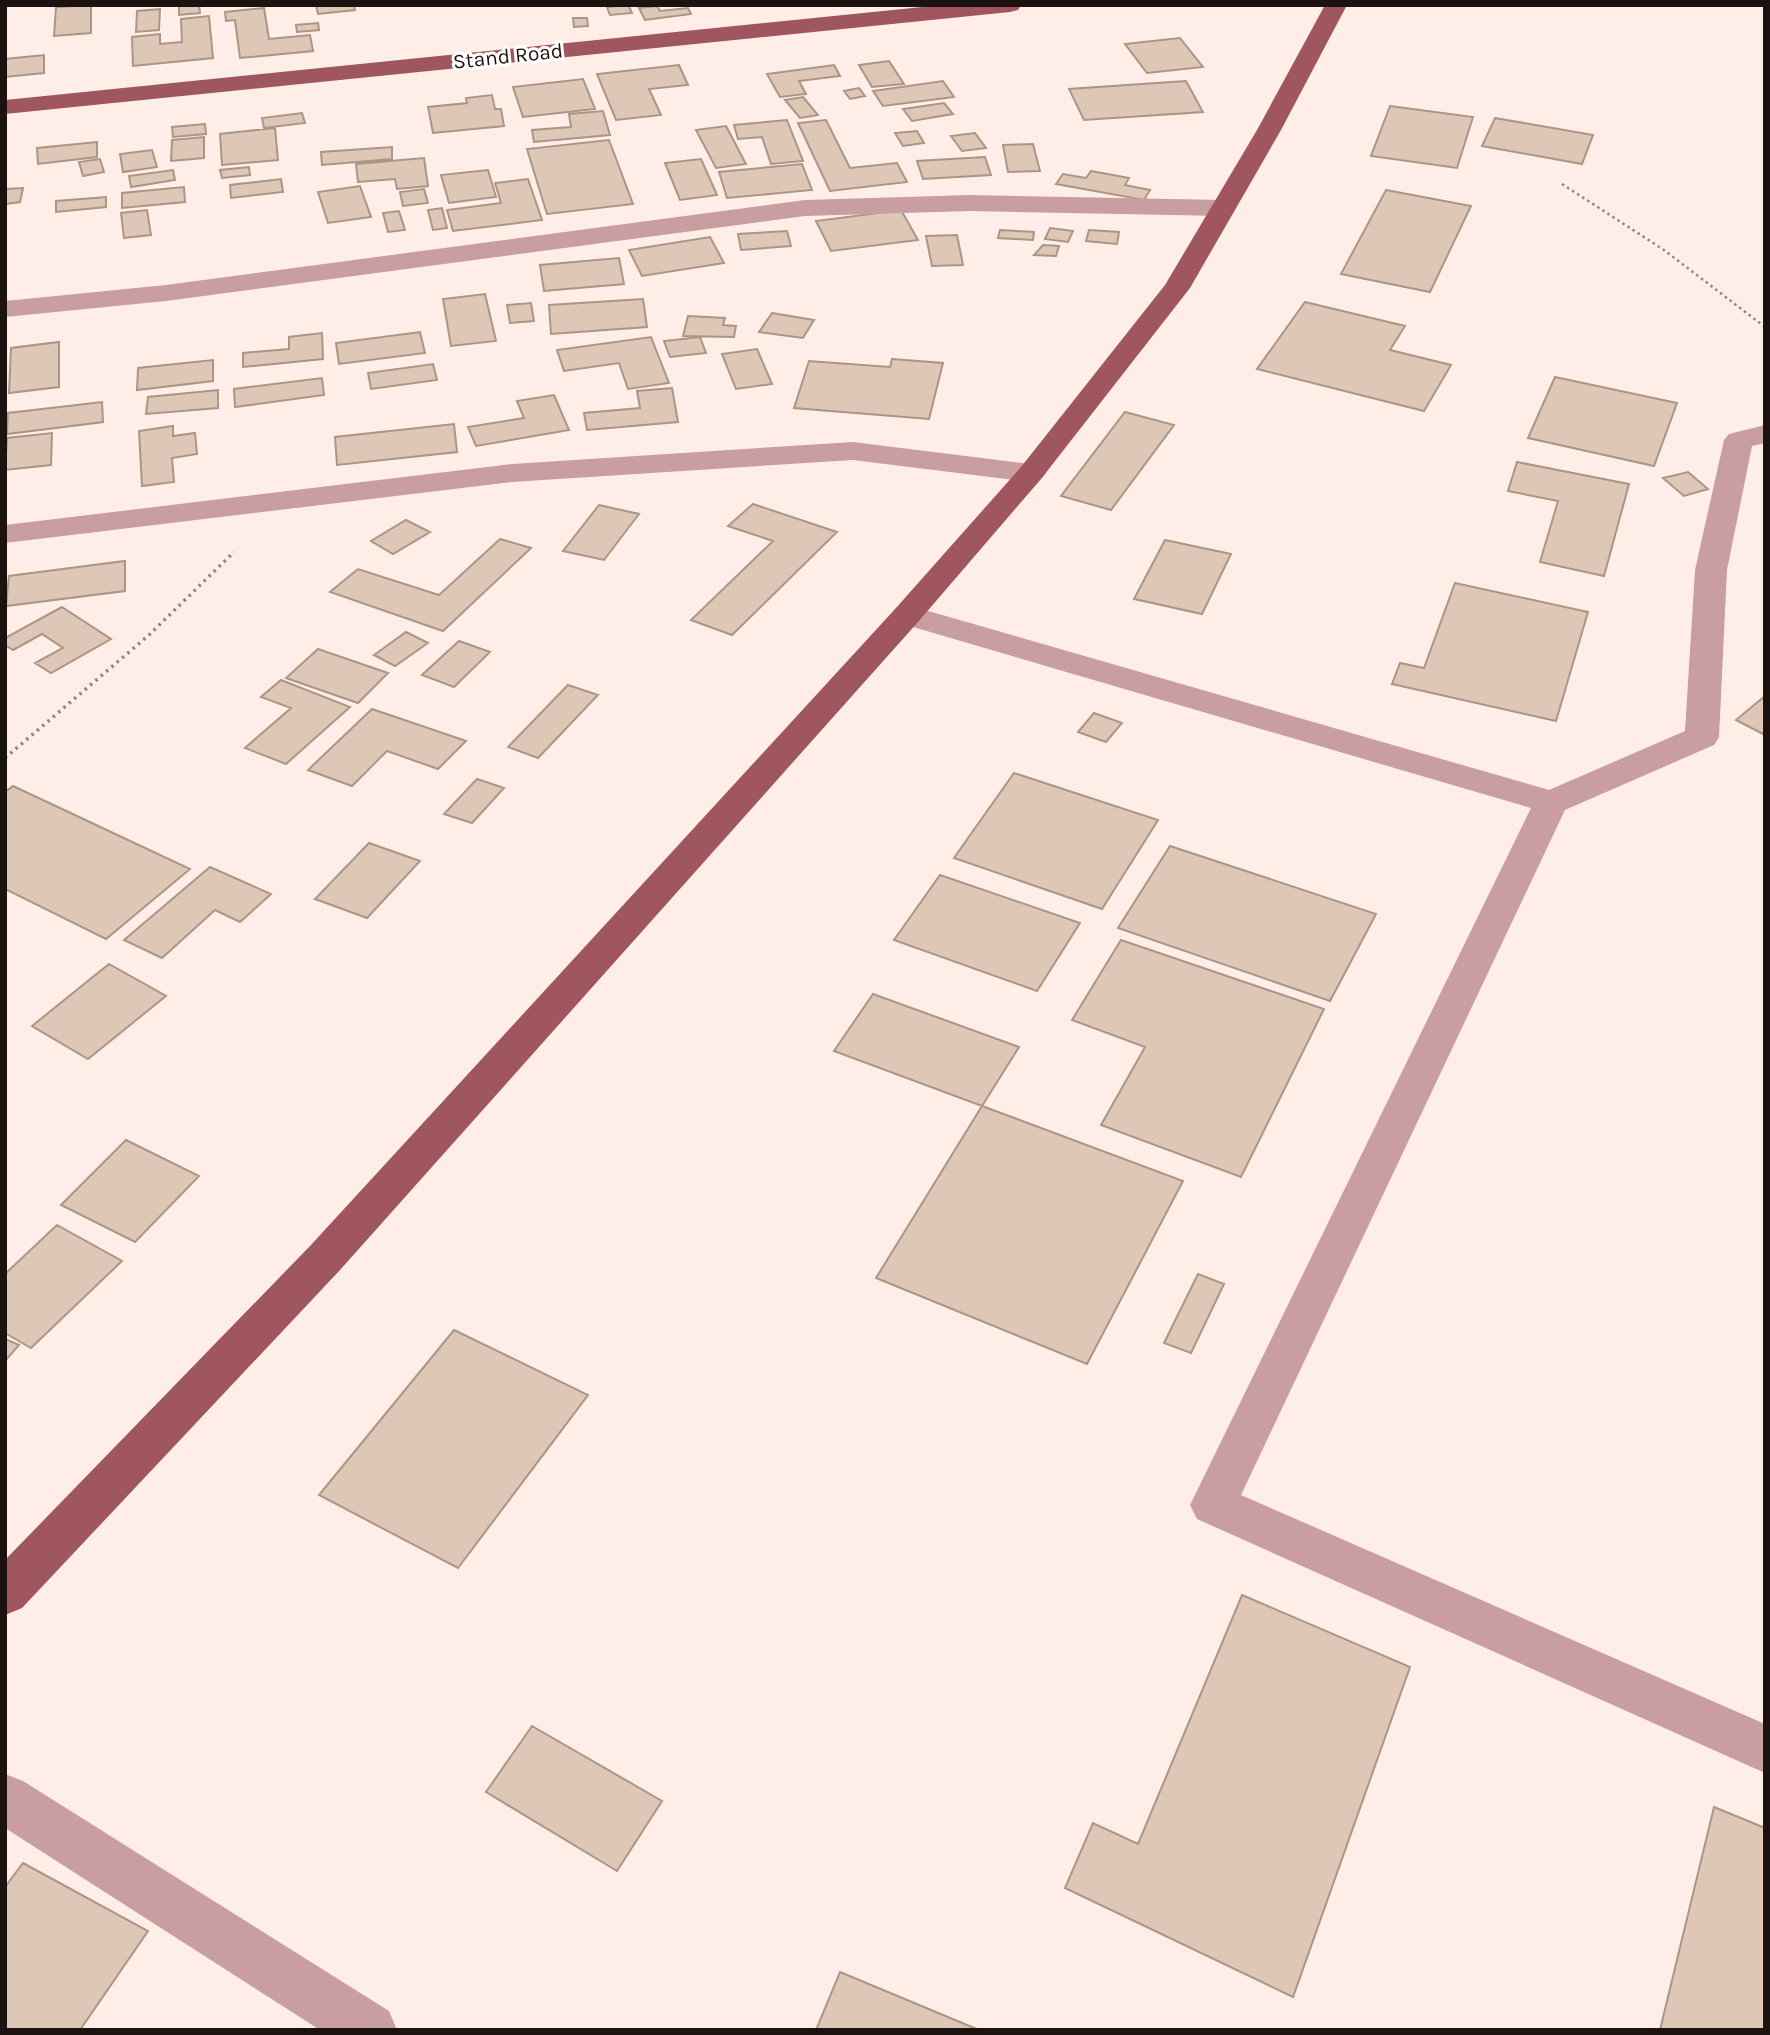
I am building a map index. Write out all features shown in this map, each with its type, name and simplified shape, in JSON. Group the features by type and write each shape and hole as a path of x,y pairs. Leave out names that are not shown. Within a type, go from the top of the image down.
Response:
{"main road":[{"name":"Stand Road","path":"5,107 1010,5"},
{"path":"5,1593 325,1258 907,615 1031,473 1177,288 1269,130 1336,5"}],"street":[{"path":"5,309 166,293 805,208 970,203 1223,208"},
{"path":"907,615 1551,802 1702,737 1711,570 1739,440 1765,434"},
{"path":"5,534 512,473 853,451 1031,473"},
{"path":"1551,802 1213,1505 1765,1749"},
{"path":"5,1799 370,2030"}],"path":[{"path":"1562,184 1664,250 1765,327"},
{"path":"5,758 149,635 287,500"}],"building":[{"path":"91,5 91,33 54,36 56,7"},
{"path":"179,5 199,5 200,13 179,15"},
{"path":"316,5 354,5 355,10 318,14"},
{"path":"628,5 632,13 610,15 607,7"},
{"path":"657,6 660,11 688,8 691,14 645,20 639,8"},
{"path":"264,8 269,39 310,35 313,51 240,58 235,20 226,21 225,12"},
{"path":"160,9 159,30 136,32 137,11"},
{"path":"209,16 213,58 133,66 132,37 160,34 160,44 182,42 181,19"},
{"path":"573,18 587,18 588,26 574,27"},
{"path":"318,23 319,30 297,32 296,25"},
{"path":"1180,38 1203,67 1147,73 1125,44"},
{"path":"44,55 44,73 5,77 5,59"},
{"path":"889,61 904,84 872,87 859,65"},
{"path":"679,65 688,85 649,89 661,115 616,120 597,74"},
{"path":"834,65 840,76 799,81 806,94 780,97 767,74"},
{"path":"583,79 595,109 523,117 513,87"},
{"path":"943,81 954,97 883,106 873,91"},
{"path":"1186,81 1203,112 1084,120 1069,89"},
{"path":"859,88 865,96 850,99 844,91"},
{"path":"492,95 495,109 501,109 504,126 433,133 428,107 467,103 466,98"},
{"path":"803,97 818,115 800,118 785,100"},
{"path":"944,103 953,114 912,121 903,109"},
{"path":"1390,106 1473,117 1457,168 1371,156"},
{"path":"603,111 610,135 534,142 532,130 571,127 569,114"},
{"path":"302,113 305,123 264,128 262,118"},
{"path":"1495,118 1593,135 1582,164 1482,146"},
{"path":"787,120 803,161 771,164 762,137 738,139 734,125"},
{"path":"826,120 850,168 897,163 907,182 830,191 798,123"},
{"path":"205,124 206,134 173,137 172,127"},
{"path":"726,126 746,164 716,168 696,130"},
{"path":"275,128 278,160 222,165 220,134"},
{"path":"917,131 924,143 903,146 895,133"},
{"path":"975,133 986,148 962,151 951,136"},
{"path":"204,137 204,158 171,161 172,140"},
{"path":"609,140 633,204 547,214 527,149"},
{"path":"97,142 97,157 38,164 37,148"},
{"path":"1033,144 1040,171 1008,172 1003,145"},
{"path":"392,147 392,159 322,165 321,152"},
{"path":"152,150 157,167 123,172 120,154"},
{"path":"985,157 991,175 923,179 917,161"},
{"path":"424,158 428,186 397,189 395,179 358,182 356,164"},
{"path":"100,159 104,172 83,176 79,162"},
{"path":"701,159 717,195 680,200 665,163"},
{"path":"802,164 812,190 727,198 719,172"},
{"path":"249,167 250,175 222,178 220,170"},
{"path":"173,170 175,180 131,187 129,176"},
{"path":"488,170 496,197 449,203 441,175"},
{"path":"1091,171 1129,178 1125,185 1150,190 1144,200 1056,184 1063,174 1086,178"},
{"path":"281,179 283,192 231,198 230,185"},
{"path":"528,179 542,220 453,231 447,210 501,203 495,183"},
{"path":"360,186 371,217 328,223 318,192"},
{"path":"184,187 185,202 122,208 122,193"},
{"path":"23,188 20,202 5,204 5,189"},
{"path":"424,189 428,203 403,206 400,192"},
{"path":"1386,190 1471,206 1430,292 1341,274"},
{"path":"106,197 106,207 56,212 56,201"},
{"path":"442,208 447,228 433,230 428,210"},
{"path":"147,210 151,235 124,238 121,213"},
{"path":"901,210 918,240 831,251 816,221"},
{"path":"399,211 405,230 388,232 383,213"},
{"path":"1050,228 1073,231 1068,242 1045,239"},
{"path":"1000,230 1034,232 1033,240 998,238"},
{"path":"1089,230 1119,232 1117,244 1086,241"},
{"path":"787,231 791,246 741,250 738,234"},
{"path":"957,235 963,265 932,266 926,236"},
{"path":"710,237 724,263 642,276 629,250"},
{"path":"1043,245 1059,246 1056,256 1034,255"},
{"path":"619,258 624,284 544,291 540,265"},
{"path":"485,294 496,341 451,346 443,299"},
{"path":"643,299 647,327 551,334 549,305"},
{"path":"1305,302 1405,326 1390,350 1451,365 1424,411 1257,369"},
{"path":"531,303 534,321 510,323 507,305"},
{"path":"772,313 814,320 803,338 759,332"},
{"path":"688,316 725,318 723,325 736,326 734,337 683,336"},
{"path":"420,332 425,353 339,364 336,343"},
{"path":"322,333 323,359 243,367 243,353 289,349 289,337"},
{"path":"651,337 669,383 628,389 619,363 564,371 557,350"},
{"path":"700,337 706,353 670,357 664,341"},
{"path":"59,342 59,387 9,393 11,348"},
{"path":"757,349 772,384 736,389 722,354"},
{"path":"892,359 943,363 929,419 794,408 809,361 890,367"},
{"path":"213,360 213,381 137,390 138,368"},
{"path":"433,364 437,380 371,389 368,373"},
{"path":"1555,377 1677,403 1654,466 1528,438"},
{"path":"322,378 324,395 235,407 234,389"},
{"path":"672,388 678,422 587,430 584,413 640,408 637,391"},
{"path":"218,390 218,408 146,414 148,397"},
{"path":"554,395 569,430 476,446 468,427 524,418 517,401"},
{"path":"102,402 103,422 7,434 8,413"},
{"path":"1125,412 1174,425 1111,510 1061,496"},
{"path":"454,424 457,452 337,465 335,437"},
{"path":"173,426 173,436 195,433 197,454 172,458 174,482 142,486 139,431"},
{"path":"52,433 51,465 5,470 7,438"},
{"path":"1517,462 1629,484 1604,576 1540,562 1558,501 1508,491"},
{"path":"1688,472 1708,489 1684,496 1663,478"},
{"path":"753,504 837,532 732,635 691,620 773,541 728,526"},
{"path":"599,505 639,514 604,560 563,551"},
{"path":"406,520 430,532 393,554 371,541"},
{"path":"500,539 531,548 443,631 330,592 358,569 439,595"},
{"path":"1165,540 1231,554 1202,614 1134,599"},
{"path":"125,561 125,591 6,606 9,576"},
{"path":"1455,583 1588,612 1556,721 1392,684 1400,663 1424,668"},
{"path":"62,607 111,639 51,673 35,663 63,648 42,634 13,650 5,645 5,638"},
{"path":"406,632 428,643 395,666 374,655"},
{"path":"459,641 490,652 454,687 422,675"},
{"path":"318,649 388,673 358,703 286,678"},
{"path":"281,680 350,707 286,764 245,748 291,708 261,697"},
{"path":"568,685 598,695 538,758 508,747"},
{"path":"1765,696 1765,735 1736,720"},
{"path":"372,709 466,741 438,769 387,751 352,786 308,770"},
{"path":"1094,713 1122,723 1106,742 1078,732"},
{"path":"1014,773 1158,820 1102,909 954,858"},
{"path":"477,779 504,788 472,823 444,814"},
{"path":"13,786 190,869 106,939 5,889 5,792"},
{"path":"369,843 420,861 367,918 315,899"},
{"path":"1170,846 1376,914 1330,1001 1118,928"},
{"path":"210,867 271,894 240,922 215,910 162,958 124,940"},
{"path":"940,875 1080,923 1037,991 894,940"},
{"path":"1121,940 1324,1009 1241,1177 1101,1125 1145,1047 1072,1020"},
{"path":"109,964 166,996 88,1059 32,1026"},
{"path":"873,994 1019,1047 982,1106 834,1051"},
{"path":"982,1106 1183,1181 1087,1364 876,1278"},
{"path":"126,1140 199,1176 135,1242 61,1205"},
{"path":"57,1225 122,1261 31,1348 5,1333 5,1274"},
{"path":"1198,1274 1224,1284 1191,1353 1164,1343"},
{"path":"454,1330 588,1395 458,1568 319,1495"},
{"path":"5,1339 19,1345 5,1361"},
{"path":"1242,1595 1410,1667 1293,1997 1065,1888 1093,1823 1138,1844"},
{"path":"532,1726 662,1801 617,1871 486,1792"},
{"path":"1714,1807 1765,1828 1765,2030 1660,2030"},
{"path":"23,1863 148,1931 80,2030 5,2030 5,1887"},
{"path":"840,1972 979,2030 816,2030"}]}
